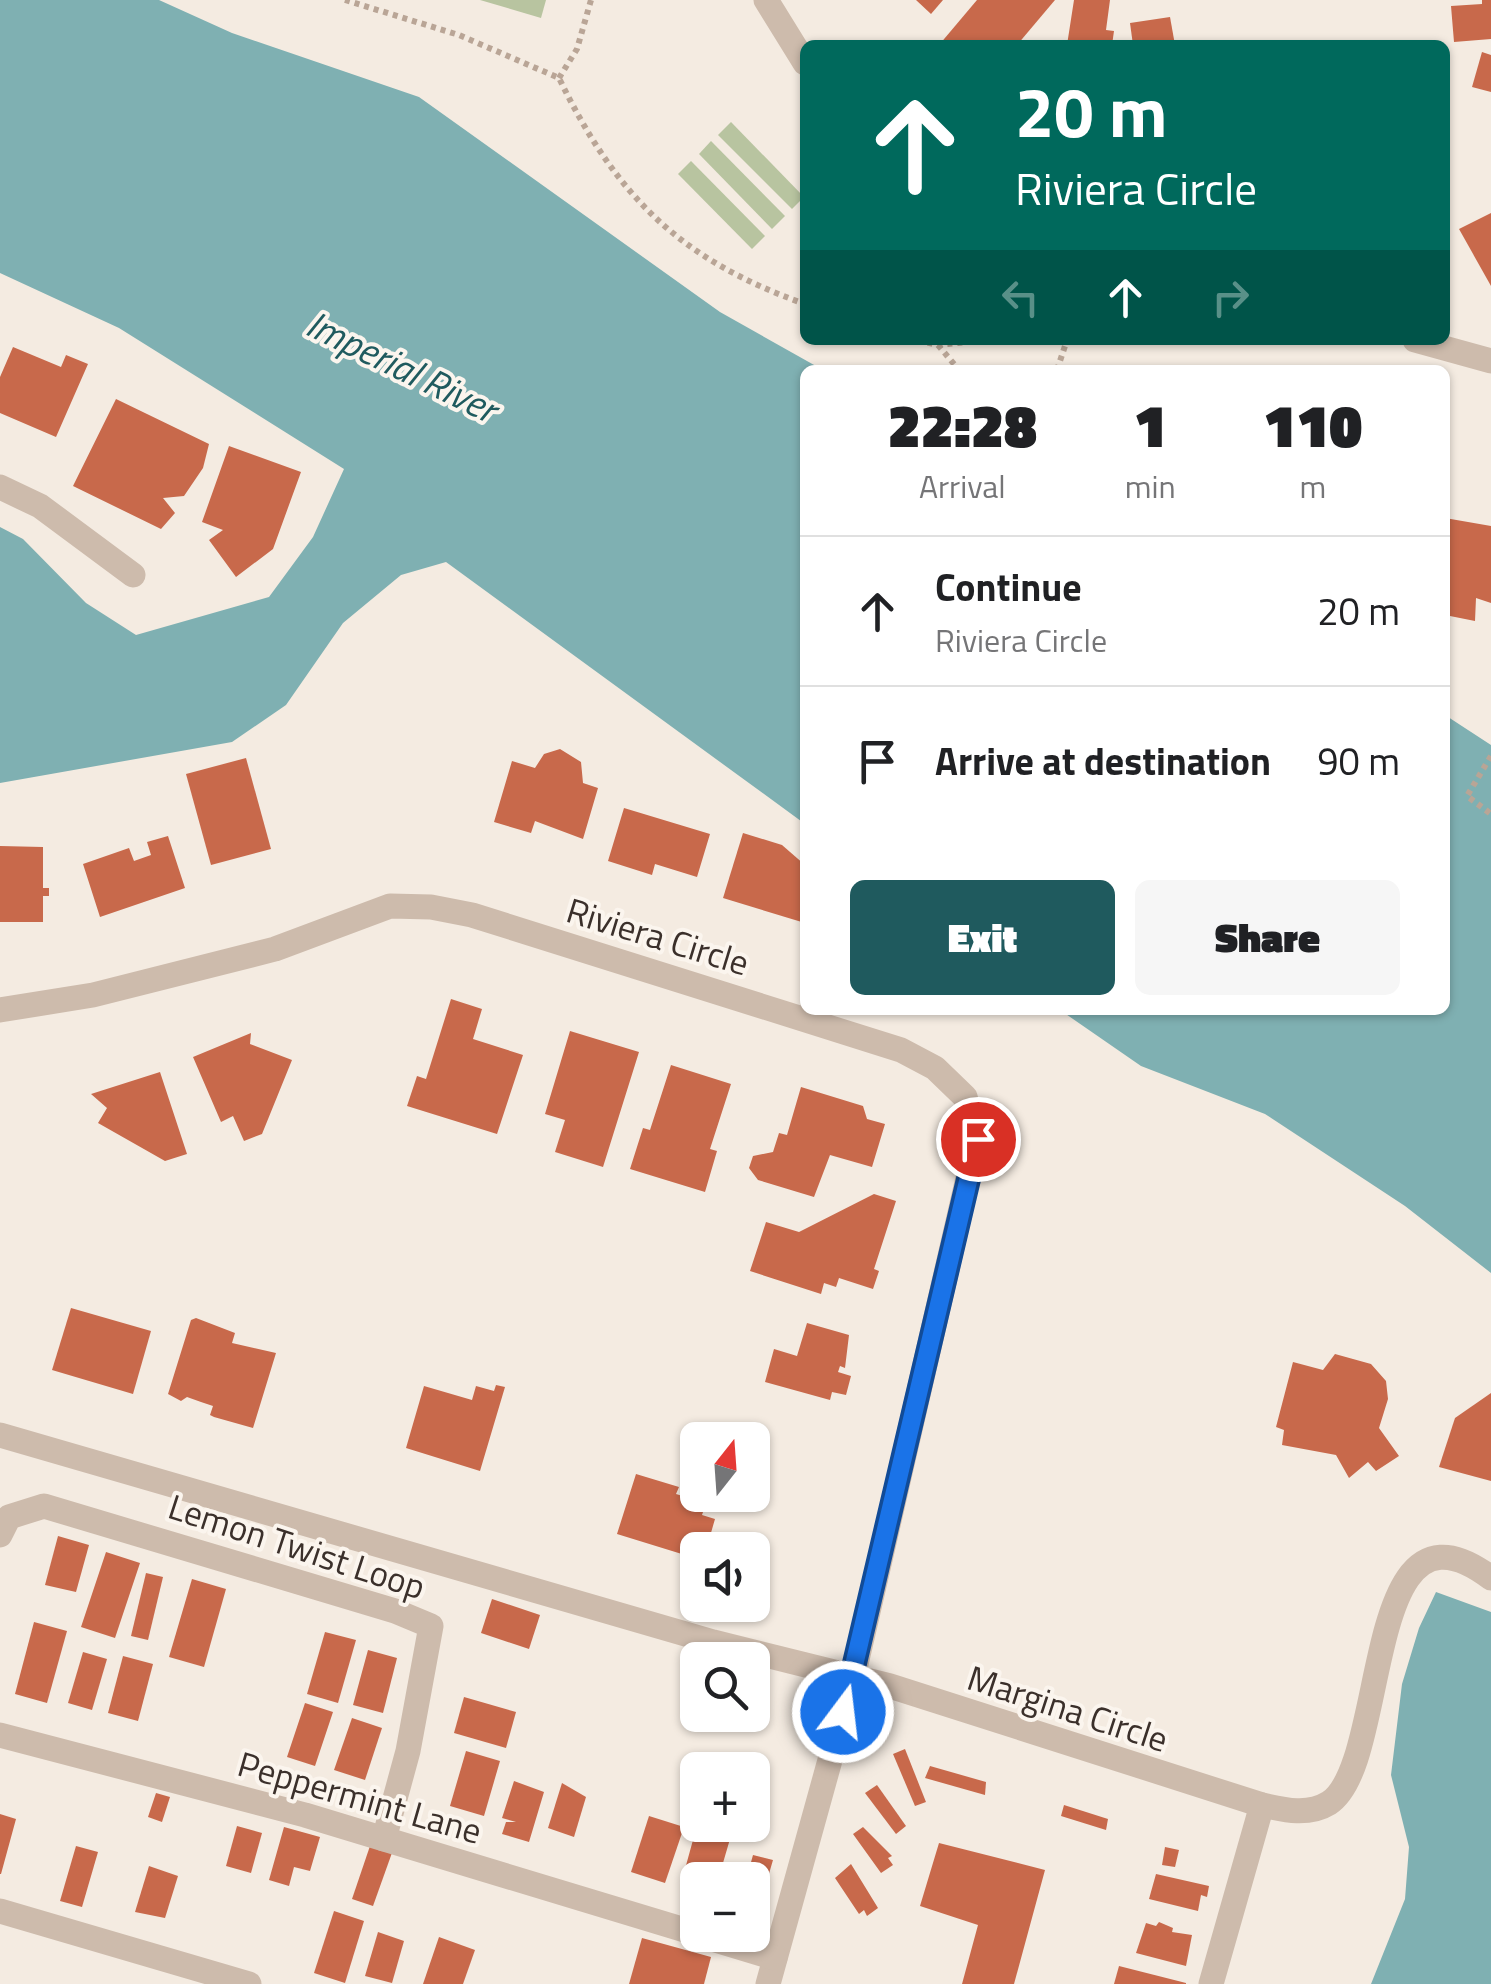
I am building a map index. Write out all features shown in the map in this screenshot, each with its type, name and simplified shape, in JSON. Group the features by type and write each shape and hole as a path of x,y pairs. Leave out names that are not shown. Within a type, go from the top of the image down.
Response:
{"street":[{"path":"766,0 800,55"},
{"path":"1433,345 1491,362"},
{"path":"0,487 40,506 132,575"},
{"name":"Riviera Circle","path":"0,1010 93,995 275,948 390,906 431,907 902,1050 935,1068 965,1097 978,1139 853,1677 768,1984"},
{"path":"0,1436 712,1642 853,1677"},
{"name":"Lemon Twist Loop","path":"0,1534 9,1517 44,1506 396,1611 431,1626 408,1751 384,1839"},
{"name":"Margina Circle","path":"853,1677 1262,1805 1312,1810 1330,1802 1343,1790 1400,1591 1420,1564 1438,1557 1458,1558 1491,1578"},
{"name":"Peppermint Lane","path":"0,1735 384,1839 680,1929"},
{"path":"1210,1984 1262,1805"},
{"path":"0,1911 237,1980"},
{"name":"Peppermint Lane","path":"755,1952 775,1958"}],"path":[{"path":"346,0 459,35 559,78 579,120 648,216 718,266 800,302"},
{"path":"559,78 577,49 591,0"},
{"path":"938,345 955,365"},
{"path":"1491,756 1467,796 1491,814"}],"green space":[{"path":"480,0 546,0 541,18"},
{"path":"731,122 800,193 800,201 792,209 718,135"},
{"path":"711,141 785,216 772,229 699,154"},
{"path":"691,161 765,236 752,249 678,174"}],"water":[{"name":"Imperial River","path":"0,0 159,0 232,33 419,97 720,312 814,365 800,365 800,820 446,562 401,575 343,623 286,705 232,742 0,783 0,527 23,539 86,603 136,635 269,597 313,537 344,469 119,328 0,273"},
{"path":"1450,718 1491,745 1491,1273 1405,1206 1265,1114 1141,1066 1067,1015 1450,1015"},
{"path":"1436,1592 1491,1612 1491,1984 1371,1984 1405,1899 1409,1847 1391,1775 1402,1684 1419,1628"}],"building":[{"path":"916,0 943,0 931,14"},
{"path":"977,0 1055,0 1021,40 943,40"},
{"path":"1074,0 1110,0 1106,30 1114,31 1113,40 1068,40"},
{"path":"1482,0 1491,0 1491,39 1454,42 1451,6 1482,4"},
{"path":"1170,17 1174,40 1132,40 1130,23"},
{"path":"1482,52 1491,55 1491,92 1472,87"},
{"path":"1491,213 1491,286 1459,229"},
{"path":"13,347 61,367 66,355 88,364 56,437 0,413 0,377"},
{"path":"116,399 209,444 203,468 184,496 163,498 175,513 161,529 73,486"},
{"path":"229,446 301,472 273,549 236,577 209,540 223,530 202,522"},
{"path":"1450,519 1491,526 1491,603 1476,598 1475,621 1450,616"},
{"path":"560,749 581,762 583,783 598,788 583,839 535,821 531,833 494,822 512,761 535,768 544,754"},
{"path":"246,758 271,849 211,865 186,774"},
{"path":"624,808 710,834 697,877 655,864 652,875 608,861"},
{"path":"743,833 782,845 800,861 800,921 723,898"},
{"path":"168,836 185,888 100,917 83,864 129,848 134,861 151,855 147,842"},
{"path":"0,846 43,847 43,888 49,888 49,896 43,896 43,922 0,922"},
{"path":"451,999 482,1009 473,1039 523,1055 497,1134 407,1106 417,1076 426,1079"},
{"path":"570,1031 639,1052 603,1167 555,1152 565,1120 545,1114"},
{"path":"251,1033 250,1044 292,1060 262,1134 244,1141 233,1116 221,1122 193,1057"},
{"path":"671,1065 731,1084 710,1149 717,1151 705,1192 630,1169 643,1128 650,1130"},
{"path":"160,1072 187,1154 165,1161 98,1123 107,1108 91,1094"},
{"path":"801,1087 863,1106 867,1119 885,1124 872,1167 830,1155 814,1197 758,1180 749,1168 753,1156 773,1152 779,1133 787,1135"},
{"path":"874,1194 896,1201 874,1269 879,1271 873,1289 839,1278 836,1287 824,1283 821,1294 750,1271 766,1222 799,1232"},
{"path":"71,1308 151,1331 133,1394 52,1370"},
{"path":"196,1318 235,1333 232,1343 276,1353 253,1428 210,1415 213,1406 187,1397 181,1401 168,1394 191,1320"},
{"path":"807,1323 849,1335 845,1368 840,1366 838,1372 851,1376 846,1395 832,1392 830,1400 765,1382 774,1349 797,1356"},
{"path":"1335,1354 1371,1364 1386,1381 1388,1399 1379,1428 1399,1456 1376,1471 1368,1462 1349,1478 1336,1455 1282,1445 1284,1430 1276,1427 1293,1362 1323,1370"},
{"path":"496,1385 505,1387 480,1471 406,1448 424,1386 472,1400 476,1386 494,1391"},
{"path":"1491,1393 1491,1481 1439,1467 1455,1418"},
{"path":"636,1474 679,1487 676,1494 680,1495 680,1512 703,1512 702,1515 715,1519 711,1532 680,1532 680,1553 617,1534"},
{"path":"58,1536 89,1545 76,1592 45,1585"},
{"path":"106,1552 140,1563 115,1638 81,1627"},
{"path":"146,1573 163,1577 148,1640 131,1636"},
{"path":"192,1579 226,1589 204,1667 169,1657"},
{"path":"492,1599 540,1615 529,1649 481,1633"},
{"path":"34,1622 67,1631 47,1703 15,1694"},
{"path":"325,1632 356,1640 338,1703 307,1694"},
{"path":"368,1650 397,1658 383,1713 353,1705"},
{"path":"83,1652 107,1659 92,1710 68,1703"},
{"path":"123,1656 153,1664 138,1721 108,1713"},
{"path":"464,1697 516,1712 506,1748 454,1733"},
{"path":"305,1703 333,1712 315,1766 287,1757"},
{"path":"352,1718 382,1728 365,1780 334,1770"},
{"path":"905,1749 926,1802 915,1806 893,1754"},
{"path":"466,1751 500,1761 484,1816 450,1806"},
{"path":"930,1766 986,1782 985,1795 925,1778"},
{"path":"514,1781 544,1792 529,1842 502,1834 506,1822 516,1822 502,1818"},
{"path":"562,1783 586,1797 574,1837 548,1828"},
{"path":"877,1785 906,1826 896,1834 865,1793"},
{"path":"156,1793 170,1797 162,1822 148,1817"},
{"path":"1064,1805 1108,1819 1106,1830 1061,1816"},
{"path":"0,1814 16,1819 1,1874 0,1874"},
{"path":"649,1816 680,1826 680,1839 665,1883 631,1872"},
{"path":"237,1826 262,1833 251,1873 226,1866"},
{"path":"284,1827 320,1837 310,1871 294,1867 289,1886 269,1880"},
{"path":"863,1827 892,1856 888,1858 893,1865 881,1873 853,1834"},
{"path":"692,1842 729,1842 723,1862 687,1862"},
{"path":"371,1843 393,1850 373,1906 352,1899"},
{"path":"939,1843 1045,1870 1014,1984 962,1984 978,1925 920,1906"},
{"path":"76,1846 98,1852 82,1907 60,1901"},
{"path":"1165,1847 1179,1850 1175,1867 1162,1865"},
{"path":"753,1855 773,1860 770,1870 770,1862 751,1862"},
{"path":"851,1864 878,1908 867,1916 864,1910 859,1914 835,1878"},
{"path":"149,1866 178,1876 165,1918 135,1912"},
{"path":"1156,1874 1209,1886 1207,1897 1201,1895 1198,1911 1149,1899"},
{"path":"334,1911 364,1921 345,1983 314,1973"},
{"path":"1159,1922 1173,1928 1172,1932 1192,1935 1186,1966 1136,1953 1146,1923 1156,1926"},
{"path":"378,1932 404,1941 392,1983 365,1976"},
{"path":"439,1937 475,1950 463,1984 423,1984"},
{"path":"642,1938 680,1948 680,1952 711,1957 704,1984 629,1984"},
{"path":"1119,1966 1186,1983 1186,1984 1114,1984"}],"route":[{"path":"843,1712 947,1284 978,1139"}]}
